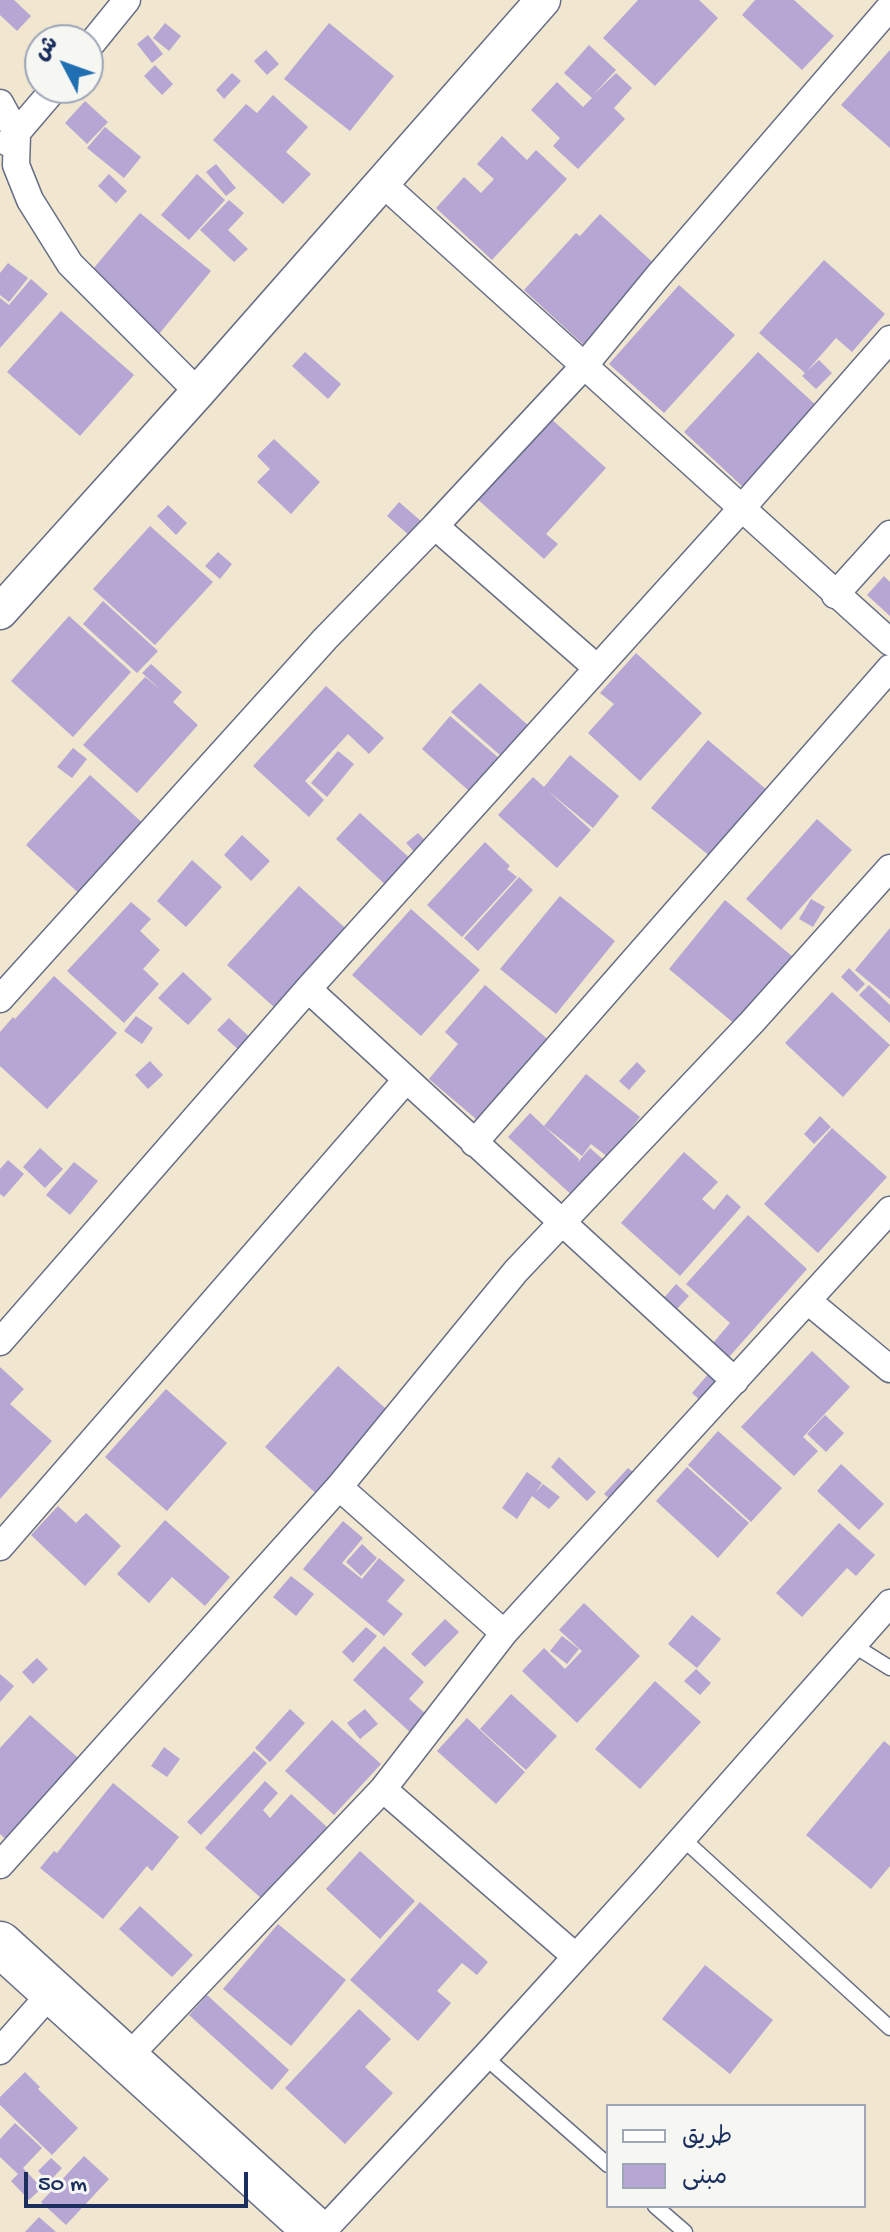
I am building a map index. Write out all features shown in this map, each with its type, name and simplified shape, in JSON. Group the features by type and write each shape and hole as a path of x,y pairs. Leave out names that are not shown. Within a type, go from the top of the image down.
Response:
{"highway":[{"path":"0,1944 320,2232"}],"street":[{"path":"104,28 127,0"},
{"path":"0,612 543,0"},
{"path":"0,999 325,639 584,366 890,7"},
{"path":"0,103 8,143 30,200 70,264 198,392"},
{"path":"8,143 41,104"},
{"path":"381,182 890,642"},
{"path":"0,1342 308,989 742,508 890,339"},
{"path":"435,526 597,668"},
{"path":"835,595 890,534"},
{"path":"474,1143 890,668"},
{"path":"0,1865 339,1487 516,1271 752,1022 890,868"},
{"path":"308,989 735,1381"},
{"path":"0,1547 406,1080"},
{"path":"126,2059 383,1789 504,1633 890,1210"},
{"path":"808,1301 890,1369"},
{"path":"339,1487 504,1633"},
{"path":"320,2232 485,2057 890,1603"},
{"path":"383,1789 575,1956"},
{"path":"0,2051 52,1992"}],"lane":[{"path":"853,1645 890,1668"},
{"path":"682,1838 890,2028"},
{"path":"485,2057 606,2163"},
{"path":"657,2208 685,2232"}],"building":[{"path":"0,0 14,0 31,16 17,31 0,15"},
{"path":"638,0 699,0 718,18 655,86 603,38"},
{"path":"755,0 794,0 834,36 802,70 742,15"},
{"path":"165,23 181,36 169,51 153,38"},
{"path":"329,23 394,76 350,131 284,79"},
{"path":"148,35 163,54 152,63 137,44"},
{"path":"589,45 616,70 593,95 616,73 632,88 614,108 625,119 578,169 553,146 560,138 531,110 557,82 583,107 592,98 564,73"},
{"path":"266,50 279,64 267,75 254,61"},
{"path":"890,50 890,148 841,105"},
{"path":"155,65 173,84 162,95 144,76"},
{"path":"232,73 241,81 224,99 216,90"},
{"path":"273,95 308,127 286,152 311,174 283,204 213,140 246,104 257,113"},
{"path":"82,104 88,104 108,122 87,144 65,123"},
{"path":"105,127 141,157 124,178 87,148"},
{"path":"502,136 527,160 536,150 567,179 492,260 436,208 464,177 481,193 494,179 477,164"},
{"path":"216,164 236,188 226,196 206,172"},
{"path":"109,174 127,191 116,203 98,186"},
{"path":"197,174 225,200 189,240 161,215"},
{"path":"229,200 244,213 228,230 248,249 234,262 200,230"},
{"path":"140,213 211,271 154,340 83,281"},
{"path":"600,214 660,269 588,349 524,290 576,233 580,236"},
{"path":"824,260 885,314 852,352 836,338 807,371 819,360 832,373 816,389 802,376 805,373 759,333"},
{"path":"8,263 28,278 9,302 0,295 0,273"},
{"path":"31,279 48,294 0,348 0,298 9,305"},
{"path":"679,285 735,335 664,413 609,364"},
{"path":"61,311 134,375 80,436 7,372"},
{"path":"305,352 341,384 328,399 292,366"},
{"path":"758,352 818,407 743,487 684,432"},
{"path":"548,416 606,468 546,534 558,544 544,559 475,497"},
{"path":"274,439 320,482 291,514 257,482 270,469 257,456"},
{"path":"399,502 421,521 409,535 387,516"},
{"path":"168,505 187,523 176,535 157,516"},
{"path":"150,526 213,582 155,645 93,589"},
{"path":"218,552 232,564 220,579 205,566"},
{"path":"884,576 890,582 890,616 867,595"},
{"path":"103,601 158,651 137,673 83,624"},
{"path":"69,616 131,672 73,737 11,681"},
{"path":"636,653 702,713 640,781 588,733 614,704 600,693"},
{"path":"151,664 182,692 173,702 198,725 137,793 83,745 145,677 161,690 142,673"},
{"path":"480,683 537,733 509,763 451,712"},
{"path":"326,686 384,738 369,754 348,734 305,781 324,800 309,817 253,766"},
{"path":"450,716 508,766 478,799 422,749"},
{"path":"708,740 767,790 711,857 651,808"},
{"path":"73,748 87,759 72,778 57,767"},
{"path":"338,751 354,764 327,797 311,783"},
{"path":"570,755 619,796 593,828 547,790 591,830 557,868 498,815 533,777 544,787"},
{"path":"90,775 147,827 84,898 26,845"},
{"path":"360,813 413,861 389,888 336,839"},
{"path":"817,819 852,850 781,930 746,899"},
{"path":"418,833 433,849 422,860 406,843"},
{"path":"242,835 270,861 251,881 224,855"},
{"path":"485,842 517,877 462,937 427,905"},
{"path":"192,860 222,887 186,927 157,901"},
{"path":"519,877 533,890 478,951 464,938"},
{"path":"299,886 354,936 283,1015 227,965"},
{"path":"560,896 615,941 556,1014 500,969"},
{"path":"811,899 825,907 813,927 799,919"},
{"path":"725,900 799,962 742,1030 669,969"},
{"path":"131,902 151,919 140,931 160,950 143,969 159,984 124,1023 67,971"},
{"path":"411,909 480,970 421,1036 352,975"},
{"path":"890,928 890,999 855,970"},
{"path":"849,968 865,984 857,992 841,977"},
{"path":"183,972 212,999 188,1025 158,998"},
{"path":"54,976 117,1033 47,1109 0,1066 0,1032"},
{"path":"485,985 559,1049 489,1130 429,1079 458,1044 445,1032"},
{"path":"869,985 890,1005 890,1023 859,995"},
{"path":"832,992 890,1045 843,1097 785,1043"},
{"path":"136,1016 153,1028 142,1044 124,1031"},
{"path":"229,1018 254,1041 242,1053 217,1030"},
{"path":"150,1061 163,1075 148,1089 135,1075"},
{"path":"637,1062 646,1071 629,1090 619,1081"},
{"path":"586,1074 640,1117 608,1157 591,1144 582,1156 544,1126"},
{"path":"530,1113 579,1159 578,1162 590,1148 606,1162 574,1197 508,1137"},
{"path":"820,1116 831,1127 814,1144 804,1134"},
{"path":"832,1128 887,1177 818,1253 764,1204"},
{"path":"40,1148 63,1169 45,1188 23,1167"},
{"path":"684,1152 718,1182 702,1199 714,1210 727,1194 741,1207 680,1276 621,1223"},
{"path":"8,1160 24,1174 4,1197 0,1194 0,1169"},
{"path":"74,1162 98,1181 70,1215 46,1195"},
{"path":"748,1215 807,1269 729,1357 713,1343 730,1323 686,1284"},
{"path":"676,1284 689,1296 676,1310 663,1299"},
{"path":"812,1351 850,1387 803,1437 818,1451 794,1476 741,1427"},
{"path":"338,1366 394,1416 321,1498 265,1447"},
{"path":"0,1367 24,1389 10,1404 52,1441 0,1499"},
{"path":"710,1372 720,1382 702,1402 692,1393"},
{"path":"166,1389 227,1443 167,1511 105,1457"},
{"path":"825,1415 844,1433 826,1452 807,1434"},
{"path":"718,1431 782,1488 751,1522 688,1465"},
{"path":"559,1457 596,1492 587,1501 551,1467"},
{"path":"841,1464 884,1504 859,1530 817,1491"},
{"path":"687,1467 749,1523 718,1558 656,1501"},
{"path":"628,1468 641,1479 617,1505 604,1494"},
{"path":"527,1472 542,1483 535,1493 543,1484 560,1497 549,1509 532,1496 517,1519 502,1508"},
{"path":"58,1506 76,1523 86,1513 121,1546 85,1586 31,1535"},
{"path":"165,1520 230,1577 205,1606 172,1577 149,1603 117,1574"},
{"path":"343,1521 363,1538 342,1563 362,1579 379,1558 405,1580 387,1601 403,1614 384,1636 303,1569"},
{"path":"839,1523 875,1555 856,1576 847,1568 802,1617 776,1593"},
{"path":"362,1544 377,1558 361,1576 346,1562"},
{"path":"291,1576 314,1594 296,1616 273,1597"},
{"path":"584,1603 640,1656 577,1723 522,1671 544,1648 565,1669 582,1651 559,1630"},
{"path":"692,1615 721,1639 697,1668 668,1644"},
{"path":"445,1619 459,1632 425,1667 411,1654"},
{"path":"366,1627 377,1636 353,1663 342,1652"},
{"path":"562,1636 579,1649 567,1664 550,1651"},
{"path":"384,1646 424,1682 409,1699 427,1715 411,1733 353,1680"},
{"path":"37,1658 48,1669 33,1684 22,1672"},
{"path":"696,1669 711,1683 700,1695 684,1681"},
{"path":"0,1674 14,1686 0,1702"},
{"path":"655,1681 701,1722 640,1789 595,1749"},
{"path":"511,1694 557,1736 526,1770 480,1729"},
{"path":"290,1709 305,1723 270,1762 255,1748"},
{"path":"365,1709 378,1724 360,1739 347,1723"},
{"path":"30,1715 85,1764 11,1844 0,1834 0,1748"},
{"path":"467,1718 525,1772 496,1804 437,1751"},
{"path":"332,1720 381,1764 334,1815 285,1771"},
{"path":"884,1741 890,1746 890,1866 871,1889 806,1835"},
{"path":"164,1747 180,1759 167,1777 151,1766"},
{"path":"254,1751 267,1763 201,1835 187,1822"},
{"path":"265,1781 278,1793 263,1810 270,1818 291,1794 327,1827 262,1899 205,1848"},
{"path":"113,1783 179,1837 152,1871 147,1866 103,1919 40,1868 54,1851 57,1853"},
{"path":"360,1851 415,1901 380,1939 326,1889"},
{"path":"420,1902 488,1962 477,1975 462,1963 437,1991 451,2003 418,2041 350,1980"},
{"path":"140,1906 193,1955 172,1977 119,1929"},
{"path":"278,1924 346,1980 291,2046 223,1989"},
{"path":"705,1965 773,2020 730,2074 662,2019"},
{"path":"207,1995 289,2070 272,2090 189,2015"},
{"path":"359,2009 391,2039 365,2067 393,2093 345,2144 285,2088"},
{"path":"25,2072 78,2128 52,2155 0,2105 0,2097"},
{"path":"15,2123 42,2148 23,2168 42,2188 29,2200 11,2181 18,2174 0,2157 0,2139"},
{"path":"84,2156 109,2179 66,2225 41,2202"},
{"path":"51,2158 62,2168 49,2182 38,2171"},
{"path":"39,2217 56,2232 25,2232"}]}
